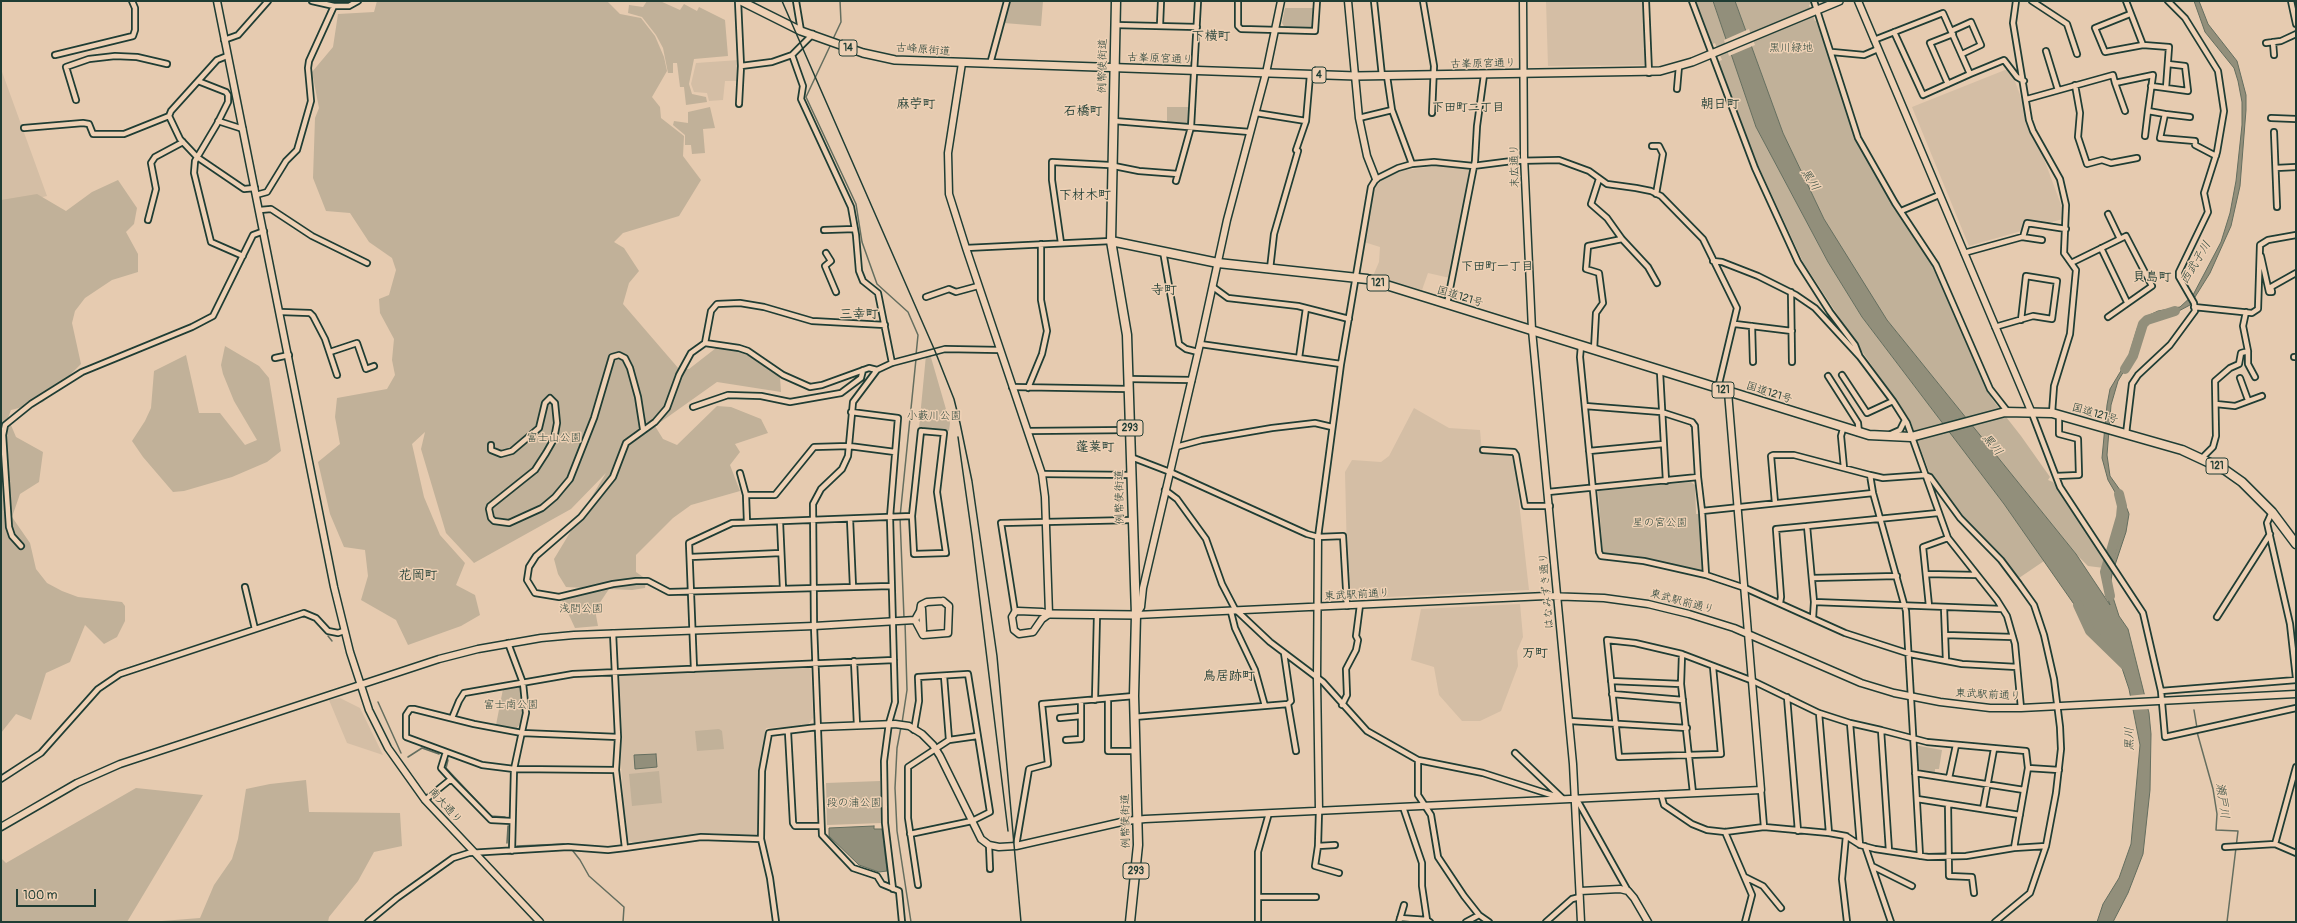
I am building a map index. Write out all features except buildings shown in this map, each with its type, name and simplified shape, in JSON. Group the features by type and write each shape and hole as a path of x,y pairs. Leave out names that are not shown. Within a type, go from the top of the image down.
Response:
{"highway":[{"name":"例幣使街道","path":"1116,1 1112,241 1126,326 1136,615 1134,717 1138,850 1130,922"},
{"name":"国道121号","path":"1112,241 1218,263 1356,277 1532,330 1660,372 1869,435 1914,436 2006,412 2031,411 2056,414 2182,450 2225,470 2242,482 2272,512 2296,544"}],"main road":[{"name":"古峰原街道","path":"741,1 801,31 882,58 910,62 1114,68"},
{"name":"古峯原宮通り","path":"1114,68 1356,76 1649,73 1679,66 1712,54 1839,1"},
{"name":"東武駅前通り","path":"1049,614 1136,615"}],"street":[{"path":"55,54 134,36 136,30 135,8 132,1"},
{"name":"南大通り","path":"217,1 227,56 281,312 310,473 344,631 369,710 382,737 425,800 540,922"},
{"path":"224,40 238,36 268,1"},
{"path":"312,1 334,6 349,6 358,1"},
{"path":"738,1 741,66 739,104"},
{"path":"796,1 801,31"},
{"path":"990,64 1007,1"},
{"path":"1160,25 1161,1"},
{"path":"1176,181 1191,127 1198,1"},
{"path":"1238,1 1238,26 1241,29 1315,31 1317,1"},
{"path":"1136,615 1141,607 1143,588 1192,380 1227,220 1266,73 1281,1"},
{"path":"1348,1 1359,118 1367,156 1376,179"},
{"path":"1374,1 1385,76 1392,110 1412,164"},
{"path":"1423,1 1434,66 1432,113"},
{"name":"末広通り","path":"1523,1 1525,161 1532,330"},
{"path":"1646,1 1649,73"},
{"path":"1692,1 1755,168 1799,264 1830,312 1855,345 1860,357"},
{"path":"1814,1 1832,52 1854,127 1869,159 1936,265 1990,389 2006,412"},
{"path":"1858,1 2031,411 2056,476 2070,503 2134,597 2143,613 2161,691 2160,701 2165,736 2296,708"},
{"path":"2016,1 2013,23 2033,131 2062,185 2066,205 2064,253 2076,270 2070,334 2054,386 2059,434 2078,439 2078,475 2056,476"},
{"path":"2032,1 2067,24 2077,54"},
{"path":"2126,1 2143,45"},
{"path":"2126,434 2132,384 2138,375 2170,345 2195,311 2194,305 2179,277 2179,272 2208,212 2204,193 2216,156 2224,111 2218,71 2185,18 2168,1"},
{"path":"2291,1 2296,24"},
{"path":"169,116 183,142 197,157 244,189 256,192 267,192 282,167 296,150 311,101 308,68 309,61 334,6"},
{"path":"1874,40 1944,13 1970,74"},
{"path":"2130,14 2095,28 2104,52 2143,45 2169,47 2166,88"},
{"path":"1948,84 1930,43 1971,22 1981,45 1962,54"},
{"path":"1115,24 1196,27"},
{"path":"1894,32 1923,95 2004,60 2017,77 2024,81"},
{"path":"741,66 772,62 792,54 813,34"},
{"path":"2266,43 2296,34"},
{"path":"2273,42 2274,55"},
{"path":"1832,52 1864,55 1878,49"},
{"path":"2046,51 2058,90"},
{"path":"792,54 803,86 801,99 851,207 855,229 859,271 863,281 878,293 892,363"},
{"path":"76,100 66,67 89,59 115,56 137,57 167,64"},
{"path":"24,128 83,123 90,124 93,134 124,134 169,116 217,60 227,56"},
{"path":"962,63 947,169 951,201 978,286 1042,474 1046,520 1049,614"},
{"path":"2152,86 2188,91 2185,66 2168,64"},
{"path":"1678,89 1679,66"},
{"path":"1270,269 1274,234 1306,121 1310,75"},
{"path":"1447,304 1474,166 1484,75"},
{"path":"2027,99 2113,75 2125,111"},
{"path":"2115,83 2153,75 2145,136"},
{"path":"198,81 226,92 228,95 228,102 209,140 197,157 194,173 211,242 243,256"},
{"path":"2075,85 2080,113 2078,137 2087,164 2102,160 2111,163 2137,158"},
{"path":"1359,118 1392,110"},
{"path":"2148,111 2190,117"},
{"path":"1256,113 1306,121"},
{"path":"2165,114 2160,138 2195,141 2195,145 2216,156"},
{"path":"2272,118 2296,119"},
{"path":"218,121 243,128"},
{"path":"1114,121 1250,132"},
{"path":"2274,132 2278,207"},
{"path":"148,220 156,189 151,163 155,157 183,142"},
{"path":"1652,146 1659,146 1663,154 1656,194"},
{"path":"1339,873 1315,866 1318,846 1319,811 1316,678 1318,537 1341,364 1371,187 1376,179 1398,168 1412,164 1434,162 1474,166 1525,161 1558,160 1580,167 1612,186 1636,188 1656,194 1695,229 1703,239 1737,308 1718,389"},
{"path":"1061,243 1052,180 1052,162 1114,166 1139,171 1178,174"},
{"path":"2276,168 2296,168"},
{"path":"1599,179 1591,204 1607,218 1622,239 1648,267 1657,283"},
{"path":"1901,211 1940,195"},
{"path":"260,210 271,209 312,236 367,263"},
{"path":"2108,214 2120,239"},
{"path":"2023,237 2027,223 2066,229"},
{"path":"824,230 855,229"},
{"path":"21,546 12,536 9,527 3,436 5,425 31,404 82,372 208,320 216,312 253,235 264,231"},
{"path":"2194,305 2252,313 2258,309 2260,245 2268,240 2296,235"},
{"path":"2071,263 2126,236 2152,286 2127,302 2108,317"},
{"path":"1964,253 2023,237 2042,240"},
{"path":"1594,350 1596,313 1603,303 1599,273 1586,269 1588,246 1622,239"},
{"path":"966,248 1112,241"},
{"path":"1028,388 1042,354 1048,331 1041,300 1041,244"},
{"path":"2101,248 2127,302"},
{"path":"1163,251 1179,344 1186,349 1198,352"},
{"path":"826,253 831,261 825,266 836,292"},
{"path":"2260,253 2269,292 2272,292 2271,287 2296,273"},
{"path":"1713,261 1722,262 1758,276 1791,292 1815,308 1860,357 1893,401 1914,436 1925,475 1948,538 2007,616 2013,637 2021,708"},
{"path":"1995,327 2021,320 2033,316 2052,319 2057,281 2026,276 2021,320"},
{"path":"926,297 949,289 956,292 978,286"},
{"path":"1213,287 1228,298 1306,308 1349,319"},
{"path":"1791,292 1792,362"},
{"path":"885,325 812,321 764,307 740,303 717,304 711,311 705,343 691,354 679,375 668,408 655,422 643,429 626,443 613,477 589,508 531,562 527,580 535,593 559,597 613,584 636,581 648,581 669,592 891,586"},
{"path":"1299,358 1306,308"},
{"path":"281,312 310,313 325,339 337,375"},
{"path":"2246,312 2242,326 2248,351 2248,364 2256,377"},
{"path":"1734,324 1792,331"},
{"path":"1752,326 1753,362"},
{"name":"はなみずき通り","path":"1532,330 1570,721 1576,798 1581,922"},
{"path":"330,352 357,343 366,369 374,366"},
{"path":"705,343 739,348 748,351 783,375 810,387 828,383 863,370 877,370 892,363 945,349 1000,350"},
{"path":"1200,344 1341,364"},
{"path":"1581,346 1579,352 1598,552 1601,556 1644,561 1706,575 1745,588 1870,642 1910,654 1946,661 2017,667"},
{"path":"2202,458 2213,447 2216,436 2215,381 2230,368 2239,364 2241,353 2248,351"},
{"path":"275,358 289,355"},
{"path":"491,445 491,450 501,454 512,452 540,428 545,403 550,398 555,403 557,423 554,439 546,454 535,470 490,506 489,509 494,521 509,523 542,508 555,497 570,479 594,418 612,357 619,355 625,358 630,368 638,397 643,429"},
{"path":"693,406 728,395 761,396 790,402 834,394 841,392 861,378 863,370"},
{"path":"877,370 853,402 849,446 842,469 821,489 813,504 814,626 821,826 822,835 849,866 876,876 882,884 899,891 902,922"},
{"path":"1660,372 1661,412 1666,481"},
{"path":"1828,376 1858,423 1859,433"},
{"path":"1842,376 1867,413 1893,401"},
{"path":"2240,378 2248,400"},
{"path":"1128,379 1192,380"},
{"path":"1012,387 1129,389"},
{"path":"1728,392 1764,827"},
{"path":"2216,404 2235,406 2262,396"},
{"path":"1585,406 1661,412 1690,420 1694,423 1706,575"},
{"path":"851,412 898,418 890,517 891,586 895,622 895,702 884,761 885,823 893,889"},
{"path":"1869,435 1897,432 1902,428 1905,420"},
{"path":"1176,447 1202,440 1272,428 1315,423 1332,427"},
{"path":"1843,428 1841,436 1844,468"},
{"path":"1028,431 1130,430"},
{"path":"922,431 944,433 937,492 946,553 914,554 912,516 922,431"},
{"path":"1589,451 1664,444"},
{"path":"746,495 775,495 814,448 849,446 895,452"},
{"path":"1483,450 1514,452 1516,454 1525,506 1550,506"},
{"path":"1775,503 1771,456 1773,455 1794,455 1883,478 1925,475 1934,482 1960,518 2001,560 2031,600 2047,647 2059,706 2061,748 2059,770 2046,846 2030,893 1996,922"},
{"path":"1131,457 1170,472 1273,520 1308,534 1318,537 1343,536 1347,606"},
{"path":"740,473 746,495 746,522"},
{"path":"1042,474 1131,475"},
{"path":"1870,475 1873,493 1905,605 1910,654 1912,739 1920,856"},
{"path":"1548,492 1698,477"},
{"path":"1165,490 1177,499 1206,539 1234,611 1316,678 1367,731 1418,760 1483,773 1563,799"},
{"path":"1702,511 1873,493"},
{"path":"2161,691 2296,679 2290,624 2267,523 2272,512"},
{"path":"1780,603 1776,530 1938,513"},
{"path":"694,669 689,543 732,523 912,516"},
{"path":"850,519 853,587"},
{"path":"1049,614 1041,621 1033,632 1017,633 1014,628 1012,617 1015,612 1001,523 1046,520 1132,520"},
{"path":"780,522 783,589"},
{"path":"1807,526 1814,602 1813,618"},
{"path":"2217,617 2270,534"},
{"path":"1929,606 1924,547 1948,538"},
{"path":"690,557 781,553"},
{"path":"1926,574 1977,575"},
{"path":"1812,578 1897,576"},
{"path":"244,587 250,601 255,629"},
{"name":"東武駅前通り","path":"1136,615 1557,596 1604,598 1648,604 1690,614 1749,635 1837,674 1911,697 1975,706 2021,708 2296,694"},
{"path":"913,620 923,635 928,636 948,633 949,606 943,601 922,604"},
{"path":"1814,602 2002,609"},
{"path":"913,620 922,604"},
{"path":"922,604 923,630 928,636"},
{"path":"1342,705 1347,695 1346,669 1356,650 1358,640 1356,636 1360,605"},
{"path":"1944,607 1946,661"},
{"path":"1015,612 1035,611 1049,614"},
{"path":"1035,611 1041,621"},
{"path":"1234,611 1235,628 1255,670 1264,706"},
{"path":"1,778 41,753 107,681 128,671 304,613 320,621 328,632 338,633 344,631"},
{"path":"1095,700 1097,615"},
{"path":"1,827 72,785 120,764 361,686 439,659 508,643 541,638 613,633 814,626 913,620"},
{"path":"613,633 618,737 616,770 625,848"},
{"path":"1945,635 2013,637"},
{"path":"1713,667 1721,754 1619,757 1614,723 1607,640 1636,643 1682,654 1713,667 1753,680 1819,713 1850,723 1912,739 2026,752 2028,768 2014,848"},
{"path":"508,643 523,683 526,713 514,769 511,821 512,851"},
{"path":"1284,653 1291,701 1288,704 1296,751"},
{"path":"1682,654 1681,684 1693,793"},
{"path":"452,718 464,693 573,674 894,660"},
{"path":"854,662 857,725"},
{"path":"910,834 972,821 990,812 968,674 918,677 919,701 911,728"},
{"path":"944,676 949,740"},
{"path":"1610,680 1681,684"},
{"path":"1612,694 1683,700"},
{"path":"1016,846 1029,769 1048,764 1042,704 1134,696"},
{"path":"1787,697 1798,831"},
{"path":"1108,698 1108,751 1135,751"},
{"path":"1066,740 1082,739 1081,701"},
{"path":"1134,717 1288,704"},
{"path":"616,770 514,769 482,765 406,737 406,715 410,709 414,709 522,732 618,737"},
{"path":"1819,713 1829,833"},
{"path":"1060,718 1082,716"},
{"path":"1570,721 1687,728"},
{"path":"1850,723 1863,846 1872,866 1891,922"},
{"path":"776,922 770,878 761,839 762,771 766,745 769,734 818,727 892,724 911,728 928,740 936,749 981,839 989,845 999,847 1016,846 1138,820 1761,790"},
{"path":"1881,730 1889,851"},
{"path":"788,732 793,823 795,826 821,826"},
{"path":"918,885 910,834 907,796 908,767 949,740 977,736"},
{"path":"1949,778 1956,745"},
{"path":"1983,809 1994,749"},
{"path":"446,752 441,768 451,779 491,820 511,821"},
{"path":"1515,753 1563,799"},
{"path":"1418,760 1418,795 1427,806 1434,828 1438,857 1479,915 1489,922"},
{"path":"2275,844 2296,767"},
{"path":"2028,768 2059,770"},
{"path":"1915,773 2024,790"},
{"path":"425,800 451,779"},
{"path":"1661,794 1664,805 1692,824 1707,830 1725,832 1764,827 1829,833 1846,836 1863,846 1920,856 1966,856 2014,848 2046,846"},
{"path":"1576,798 1628,891 1634,898 1648,922"},
{"path":"1917,799 2020,815"},
{"path":"1948,804 1949,876 1972,877 1974,893"},
{"path":"1403,807 1422,863 1422,886 1429,921 1400,920 1404,905"},
{"path":"1258,922 1258,852 1269,813"},
{"path":"1725,832 1752,895 1745,922"},
{"path":"368,922 397,898 453,858 474,852 568,847 608,850 701,836 761,839"},
{"path":"1846,836 1842,879 1847,922"},
{"path":"2225,847 2275,844 2296,853"},
{"path":"989,845 990,869"},
{"path":"1318,846 1335,845"},
{"path":"1872,866 1912,886"},
{"path":"1745,877 1763,886 1781,908"},
{"path":"1548,921 1572,899 1580,894 1620,889 1628,891"},
{"path":"1258,897 1316,897"},
{"path":"1466,922 1479,915"},
{"path":"1130,922 1137,922"}],"shaded area":[{"path":"1546,1 1643,1 1646,65 1548,66"},
{"path":"1713,1 1735,1 1783,133 1824,219 1887,320 2076,554 2110,605 2106,594 2106,573 2115,553 2124,515 2119,499 2108,480 2102,458 2110,389 2128,359 2137,329 2143,318 2158,311 2180,307 2193,295 2221,242 2230,213 2236,181 2242,125 2242,102 2238,81 2234,68 2205,32 2194,1 2199,1 2208,24 2237,61 2246,95 2246,110 2240,186 2231,226 2210,273 2190,305 2175,313 2151,318 2141,328 2130,361 2118,381 2111,405 2107,455 2110,476 2120,490 2129,514 2126,532 2112,574 2110,588 2119,616 2128,629 2149,713 2151,734 2150,790 2143,854 2128,893 2113,922 2097,922 2103,904 2119,878 2131,844 2140,745 2129,689 2118,656 2092,630 2004,504 1862,317 1828,262 1756,127"},
{"path":"739,60 738,81 725,81 723,100 709,101 707,93 694,92 691,84 696,63"},
{"path":"2010,68 2066,218 1969,246 1912,107"},
{"path":"1,69 47,196 1,207"},
{"path":"1445,165 1470,170 1471,172 1450,278 1428,273 1422,290 1373,276 1379,262 1380,247 1364,242 1373,188 1380,180 1398,171"},
{"path":"1414,408 1449,428 1480,430 1482,453 1508,454 1514,458 1529,590 1348,599 1345,472 1352,460 1381,462 1389,456"},
{"path":"1520,604 1523,637 1517,651 1518,666 1501,711 1480,721 1462,721 1439,695 1434,667 1411,660 1421,609"},
{"path":"808,667 811,670 813,718 807,726 766,728 760,763 758,833 756,836 712,833 648,843 637,844 629,841 625,834 616,674"},
{"path":"340,698 360,708 383,755 347,743 329,700"},
{"path":"656,754 657,767 635,769 634,755"},
{"path":"874,826 874,829 882,829 887,871 879,872 859,865 829,836 829,828"}],"green space":[{"path":"377,1 607,1 620,14 641,18 655,36 664,57 667,71 652,97 660,107 661,118 684,136 683,156 701,180 679,216 623,233 614,242 624,248 639,271 629,283 623,304 679,369 689,369 716,348 738,351 751,356 780,377 781,392 717,382 655,426 663,439 677,445 717,406 731,407 761,419 768,433 735,444 740,452 730,465 740,491 691,505 673,518 636,555 636,572 646,579 645,588 632,590 609,589 595,610 598,626 575,628 561,598 602,589 566,587 558,574 554,559 606,473 571,509 474,563 446,533 421,449 425,432 412,444 424,497 440,535 465,563 456,585 475,595 480,615 461,626 408,645 396,620 361,600 368,576 365,550 344,547 330,514 318,462 340,444 335,417 337,398 387,389 395,375 392,360 394,339 380,313 379,299 389,295 396,270 392,258 369,242 350,213 326,211 313,178 315,118 319,108 312,72 333,47 338,14 374,12"},
{"path":"647,1 660,1 680,10 684,4 697,11 699,7 725,20 728,56 694,59 689,84 692,94 706,97 707,102 686,105 684,87 680,87 677,63 673,63 673,73 668,73 663,48 656,35 642,17 628,13 629,5 643,7"},
{"path":"1010,1 1043,1 1041,26 1004,23"},
{"path":"1694,1 1713,1 1756,127 1828,262 1862,317 2004,504 2044,561 2019,578 1963,519 1940,489 1928,469 1910,420 1854,340 1803,262 1758,165 1716,62 1722,60 1715,43 1710,45"},
{"name":"黒川緑地","path":"1735,1 1811,1 1812,3 1809,5 1815,21 1818,19 1852,127 1863,151 1934,266 1992,399 2021,436 2050,477 2048,480 2053,482 2103,555 2107,563 2104,568 2088,566 2076,554 1887,320 1864,285 1824,219 1783,133"},
{"path":"1285,8 1313,8 1312,27 1310,29 1285,28 1282,23"},
{"path":"710,107 715,128 703,129 705,153 692,154 691,145 685,145 685,135 673,125 674,121 688,123 688,112"},
{"path":"1167,107 1189,107 1189,121 1186,123 1167,122"},
{"path":"118,180 137,208 134,224 126,232 138,254 138,272 112,280 85,298 75,311 72,323 81,364 43,402 11,410 8,418 16,437 43,452 39,482 20,494 12,517 30,543 36,569 47,583 62,591 78,597 122,602 125,606 125,621 117,637 104,644 85,625 70,662 46,673 31,720 16,714 1,733 1,200 37,194 66,211 92,192"},
{"path":"225,346 259,366 269,378 281,451 267,462 232,477 184,491 173,492 143,457 132,441 145,421 151,408 154,371 186,355 199,413 220,413 245,445 257,440 234,401 223,374 221,365"},
{"name":"小藪川公園","path":"930,354 950,423 949,431 919,428 926,355"},
{"name":"星の宮公園","path":"1691,482 1695,485 1696,514 1699,514 1704,569 1701,571 1647,559 1603,554 1598,491"},
{"name":"富士南公園","path":"517,686 521,689 524,710 520,724 516,729 496,725 503,689"},
{"path":"719,729 722,731 724,749 697,751 695,731"},
{"path":"1914,745 1942,750 1939,769 1935,769 1935,774 1919,772 1916,769"},
{"path":"659,771 662,803 632,806 629,774"},
{"path":"306,780 309,812 400,813 402,846 374,852 358,881 329,917 328,922 149,922 200,918 214,885 232,859 238,839 246,789 270,784"},
{"name":"段の浦公園","path":"880,781 882,823 827,825 826,783"},
{"path":"136,788 203,795 127,922 1,922 1,858 6,863"}],"pier":[{"path":"1749,29 1755,45 1729,56 1724,40"},
{"path":"2147,694 2150,709 2131,710 2128,696"}],"waterway":[{"path":"833,39 841,22 840,1"},
{"path":"831,44 806,97 856,204 862,242 877,284 908,312 918,335 916,355"},
{"name":"西武子川","path":"2125,369 2133,356 2143,324 2147,320 2175,311"},
{"path":"904,618 900,517 916,359"},
{"name":"西武子川","path":"2110,596 2105,572 2121,517 2122,506 2119,494"},
{"name":"黒川","path":"2078,605 2090,631 2128,668"},
{"path":"902,723 907,690 905,622"},
{"path":"328,636 332,641"},
{"path":"378,702 401,753"},
{"name":"瀬戸川","path":"2194,710 2197,728"},
{"path":"901,727 897,748 895,788 897,831 911,922"},
{"name":"瀬戸川","path":"2197,732 2213,789 2217,814 2216,830 2238,831 2227,922"},
{"path":"408,757 422,748 439,754"},
{"path":"448,760 446,768 491,816 505,817"},
{"path":"507,843 508,826"},
{"path":"517,846 564,844"},
{"path":"573,851 589,876 624,907 623,922"}],"railway":[{"path":"782,1 935,351 954,399 972,481 997,656 1021,922"},
{"path":"958,437 972,536 1008,831"}],"district":[{"name":"下横町","path":"1211,37"},
{"name":"麻苧町","path":"916,105"},
{"name":"朝日町","path":"1720,105"},
{"name":"下田町二丁目","path":"1468,108"},
{"name":"石橋町","path":"1083,112"},
{"name":"下材木町","path":"1085,196"},
{"name":"下田町一丁目","path":"1497,267"},
{"name":"貝島町","path":"2152,278"},
{"name":"寺町","path":"1164,291"},
{"name":"三幸町","path":"859,315"},
{"name":"蓬莱町","path":"1095,448"},
{"name":"花岡町","path":"418,576"},
{"name":"万町","path":"1535,654"},
{"name":"鳥居跡町","path":"1229,677"}],"park label":[{"name":"富士山公園","path":"554,438"},
{"name":"浅間公園","path":"581,609"}]}
